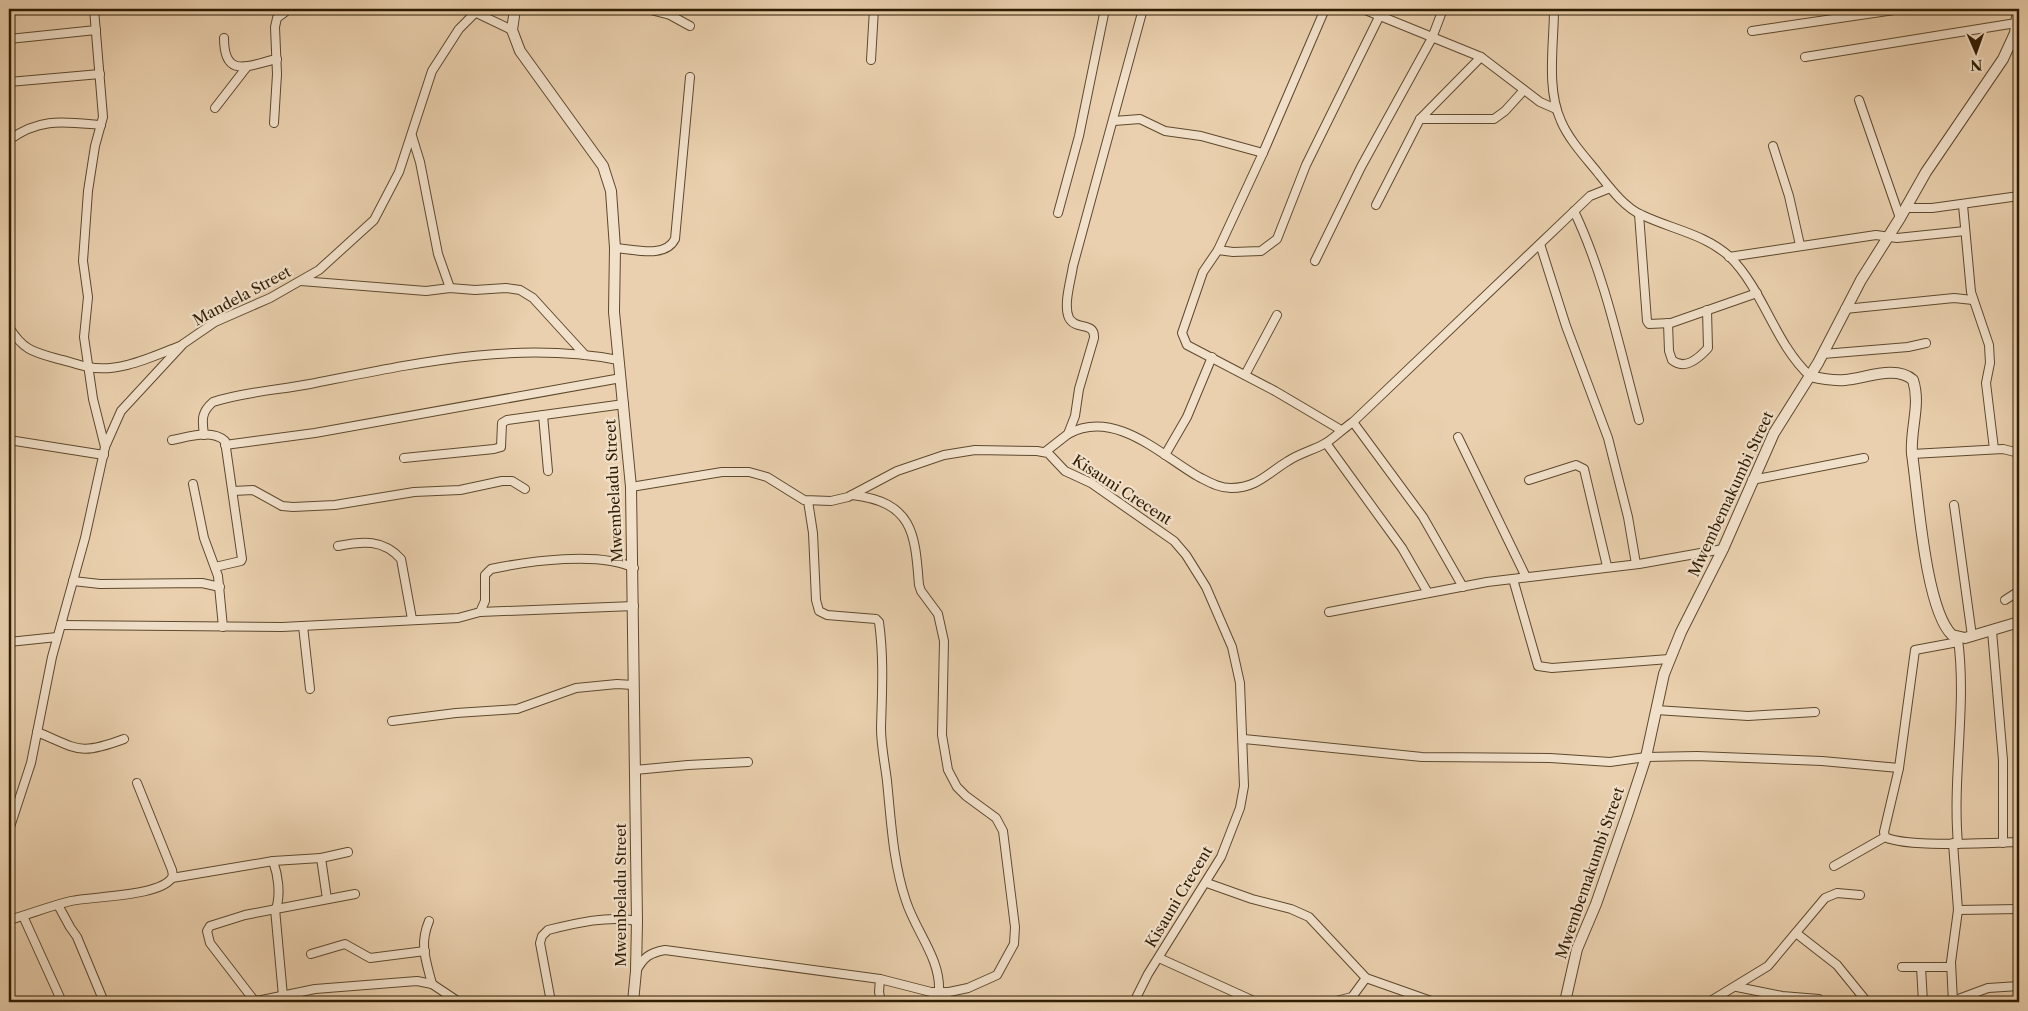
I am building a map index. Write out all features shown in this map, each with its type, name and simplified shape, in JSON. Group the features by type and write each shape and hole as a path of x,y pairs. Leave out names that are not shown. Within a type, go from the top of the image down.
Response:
{"street":[{"path":"9,440 104,451 84,350 84,325 88,297 83,261 88,191 95,146 102,125 103,103 94,9"},
{"path":"274,123 277,59 275,27 278,18 289,9"},
{"path":"468,9 478,10 512,30 515,9"},
{"path":"647,9 670,15 690,26"},
{"path":"871,60 874,9"},
{"path":"1058,213 1079,136 1105,9"},
{"path":"1068,434 1075,416 1079,389 1095,335 1090,328 1074,324 1068,315 1069,290 1073,266 1143,9"},
{"path":"1325,9 1263,153 1218,250 1203,272 1182,333 1187,345 1245,375 1341,430"},
{"path":"1363,9 1381,13 1432,38 1481,57 1540,102 1556,109"},
{"path":"1315,261 1360,168 1432,38 1443,9"},
{"path":"1554,9 1553,75 1556,109 1562,123 1610,188 1639,214 1696,236 1729,257 1742,271 1757,293 1793,356 1810,376 1826,380 1845,380 1877,374 1907,375 1913,380 1916,389 1912,454 1933,589 1940,617 1946,629 1958,639 1960,664 1960,740 1955,805 1958,910 1951,968 1953,1002 1988,988 2019,986"},
{"path":"1752,31 1901,9"},
{"name":"Mwembemakumbi Street","path":"1565,1002 1577,949 1606,876 1646,757 1669,660 1723,549 1774,433 1810,376 1845,309 1926,172 2003,59 2013,40 2018,9"},
{"name":"Mandela Street","path":"9,830 28,772 57,637 73,581 104,451 121,411 183,344 215,322 270,298 319,270 374,220 399,172 432,71 458,29 478,10"},
{"path":"1218,250 1233,252 1261,251 1277,239 1306,164 1381,13"},
{"path":"1805,57 2016,23"},
{"path":"9,39 96,30"},
{"name":"Mwembeladu Street","path":"512,30 515,40 530,68 583,136 603,166 611,190 615,248 614,312 631,486 634,568 633,685 637,921 633,1002"},
{"path":"224,38 224,50 228,63 246,68 277,59"},
{"path":"1376,205 1420,119 1481,57"},
{"path":"215,108 246,68"},
{"path":"9,82 100,74"},
{"path":"615,248 661,251 672,246 675,240 690,77"},
{"path":"1420,119 1494,119 1505,111 1524,90"},
{"path":"1859,100 1903,213 2019,196"},
{"path":"1114,121 1140,119 1165,131 1201,136 1263,153"},
{"path":"9,140 22,130 44,122 102,125"},
{"path":"412,136 420,162 438,254 450,288"},
{"path":"1773,146 1789,196 1800,245"},
{"path":"631,486 722,472 749,472 766,477 799,498 808,501 831,501 852,495 898,471 944,455 975,450 1045,452 1068,434 1080,429 1111,429 1131,435 1180,466 1215,485 1231,488 1265,478 1288,460 1326,443 1353,422 1590,196 1610,188"},
{"path":"1963,205 1974,300 1989,345 1990,363 1986,383 1994,449"},
{"path":"1574,211 1585,233 1639,420"},
{"path":"1639,214 1647,321 1652,325 1668,323 1757,293"},
{"path":"1729,257 1876,235 1888,238 1965,231"},
{"path":"1540,244 1566,326 1608,438 1628,517 1636,564"},
{"path":"301,281 426,291 450,288 475,290 506,288 526,292 585,355"},
{"path":"1845,309 1954,298 1974,300"},
{"path":"1668,323 1669,350 1672,360 1682,365 1691,363 1708,348 1707,310"},
{"path":"1245,375 1277,315"},
{"path":"9,327 18,342 30,351 88,367 121,366 135,363 183,344"},
{"path":"1822,354 1908,347 1926,342"},
{"path":"204,435 202,417 205,409 213,402 414,364 508,352 585,355 618,360"},
{"path":"1165,455 1187,417 1212,357"},
{"path":"225,445 315,433 621,378"},
{"path":"404,458 494,449 500,447 502,442 502,423 543,415 624,404"},
{"path":"543,415 548,470"},
{"path":"1353,422 1423,516 1463,587"},
{"path":"172,440 216,435 225,441 242,559 241,561 215,567"},
{"path":"1458,437 1526,577"},
{"path":"1326,443 1402,548 1428,593"},
{"path":"1912,454 1994,449 2019,453"},
{"name":"Kisauni Crecent","path":"1045,452 1065,471 1091,483 1151,522 1174,541 1186,555 1209,594 1232,647 1240,683 1244,740 1244,786 1240,808 1221,857 1134,1002"},
{"path":"1752,480 1864,458"},
{"path":"1529,480 1576,465 1584,469 1607,566"},
{"path":"233,491 253,490 282,506 293,507 335,505 414,492 460,490 502,481 512,481 525,489"},
{"path":"193,484 204,538 220,587 223,627"},
{"path":"636,970 644,957 653,952 665,950 880,979 918,990 939,992 968,988 997,975 1014,944 1013,905 1003,831 996,818 957,787 944,760 942,735 944,641 938,614 921,592 919,585 916,543 903,519 889,504 876,498 852,495"},
{"path":"808,501 813,533 818,611 827,615 876,619 879,622 883,662 881,729 892,829 906,901 917,929 938,967 940,978 939,992"},
{"path":"1954,505 1972,636"},
{"path":"338,546 373,542 385,545 396,553 401,559 412,619"},
{"path":"1329,612 1513,579 1607,566 1636,564 1723,549"},
{"path":"480,612 485,601 486,575 491,569 591,558 612,560 634,568"},
{"path":"1513,579 1538,666 1552,668 1669,660"},
{"path":"73,581 108,584 202,583 220,587"},
{"path":"2005,600 2019,591"},
{"path":"61,625 303,626 458,618 480,612 634,606"},
{"path":"1886,837 1884,832 1899,768 1915,650 1992,631 2019,622"},
{"path":"303,626 310,689"},
{"path":"1992,631 2002,760 2003,843"},
{"path":"9,642 57,637"},
{"path":"392,721 456,713 517,709 576,688 617,684 633,685"},
{"path":"1656,710 1705,715 1748,716 1815,712"},
{"path":"36,732 61,744 81,749 93,749 124,739"},
{"path":"1244,740 1430,758 1550,758 1610,762 1646,757 1813,761 1899,768"},
{"path":"635,770 748,762"},
{"path":"137,783 172,870 172,878"},
{"path":"1834,866 1886,837 1902,841 1955,843 2019,842"},
{"path":"9,920 58,904 143,891 162,886 172,878 273,861 321,858 348,852"},
{"path":"321,858 327,899"},
{"path":"273,861 277,872 276,909 283,996"},
{"path":"1206,883 1252,899 1291,909 1309,917 1366,978 1434,1002"},
{"path":"355,894 276,909 210,926 207,931 210,943 253,999 261,1002 315,989 417,981 432,984 459,1002"},
{"path":"1709,1002 1737,987 1768,966 1818,904 1831,894 1860,895"},
{"path":"58,904 77,936 104,1002"},
{"path":"1958,910 2019,909"},
{"path":"23,916 62,1002"},
{"path":"551,1002 542,954 542,936 548,930 624,918 637,921"},
{"path":"429,921 423,934 432,984"},
{"path":"1796,933 1838,966 1867,1002"},
{"path":"312,954 345,944 370,958 425,951"},
{"path":"1159,958 1256,1002"},
{"path":"1920,967 1923,1002"},
{"path":"1902,968 1951,968"},
{"path":"1332,1002 1352,997 1366,978"},
{"path":"880,979 879,992 881,1002"},
{"path":"1737,987 1782,996 1819,999"},
{"path":"1402,1002 1404,992"}]}
